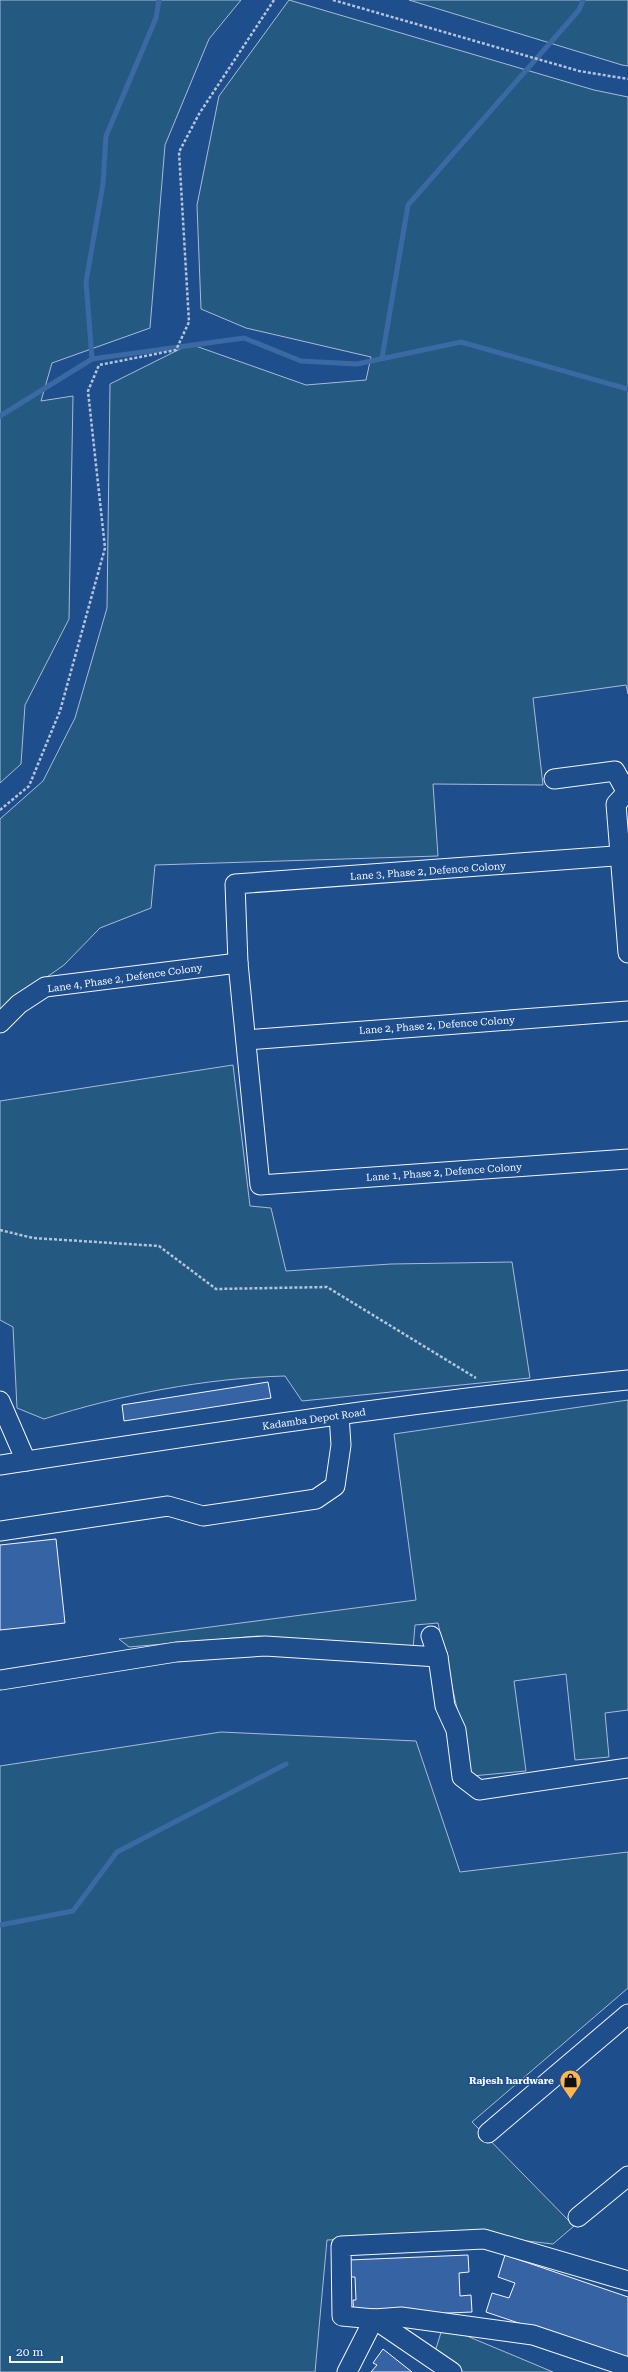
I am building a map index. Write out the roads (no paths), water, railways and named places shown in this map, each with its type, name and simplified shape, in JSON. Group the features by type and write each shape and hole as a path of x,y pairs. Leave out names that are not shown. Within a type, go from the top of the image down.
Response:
{"street":[{"path":"554,779 615,771 627,791 616,804 624,856 628,953"},
{"name":"Lane 3, Phase 2, Defence Colony","path":"238,963 235,884 624,856"},
{"path":"238,963 246,1040"},
{"name":"Lane 4, Phase 2, Defence Colony","path":"0,1023 19,1004 45,987 238,963"},
{"name":"Lane 2, Phase 2, Defence Colony","path":"246,1040 628,1011"},
{"name":"Lane 1, Phase 2, Defence Colony","path":"246,1040 260,1185 628,1159"},
{"name":"Kadamba Depot Road","path":"0,1465 500,1393 628,1380"},
{"path":"0,1401 26,1461"},
{"path":"0,1531 168,1506 203,1516 316,1499 335,1486 340,1445 339,1415"},
{"path":"431,1636 438,1657 445,1706 456,1730 462,1777 479,1790 628,1768"},
{"path":"1,1680 176,1652 265,1646 438,1657"},
{"path":"488,2133 628,2014"},
{"path":"578,2217 628,2176"},
{"path":"628,2281 484,2239 341,2246 342,2316 374,2319 400,2317 533,2335 628,2367"},
{"path":"347,2372 374,2319"},
{"path":"374,2319 452,2372"}],"waterway":[{"path":"92,359 86,282 103,184 106,136 156,18 159,0"},
{"path":"382,358 408,205 579,10 583,0"},
{"path":"0,416 92,359 244,338 301,361 357,364 461,342 628,389"},
{"path":"0,1925 73,1911 117,1852 286,1764"}],"place":[{"name":"Rajesh hardware","path":"570,2100"}]}
